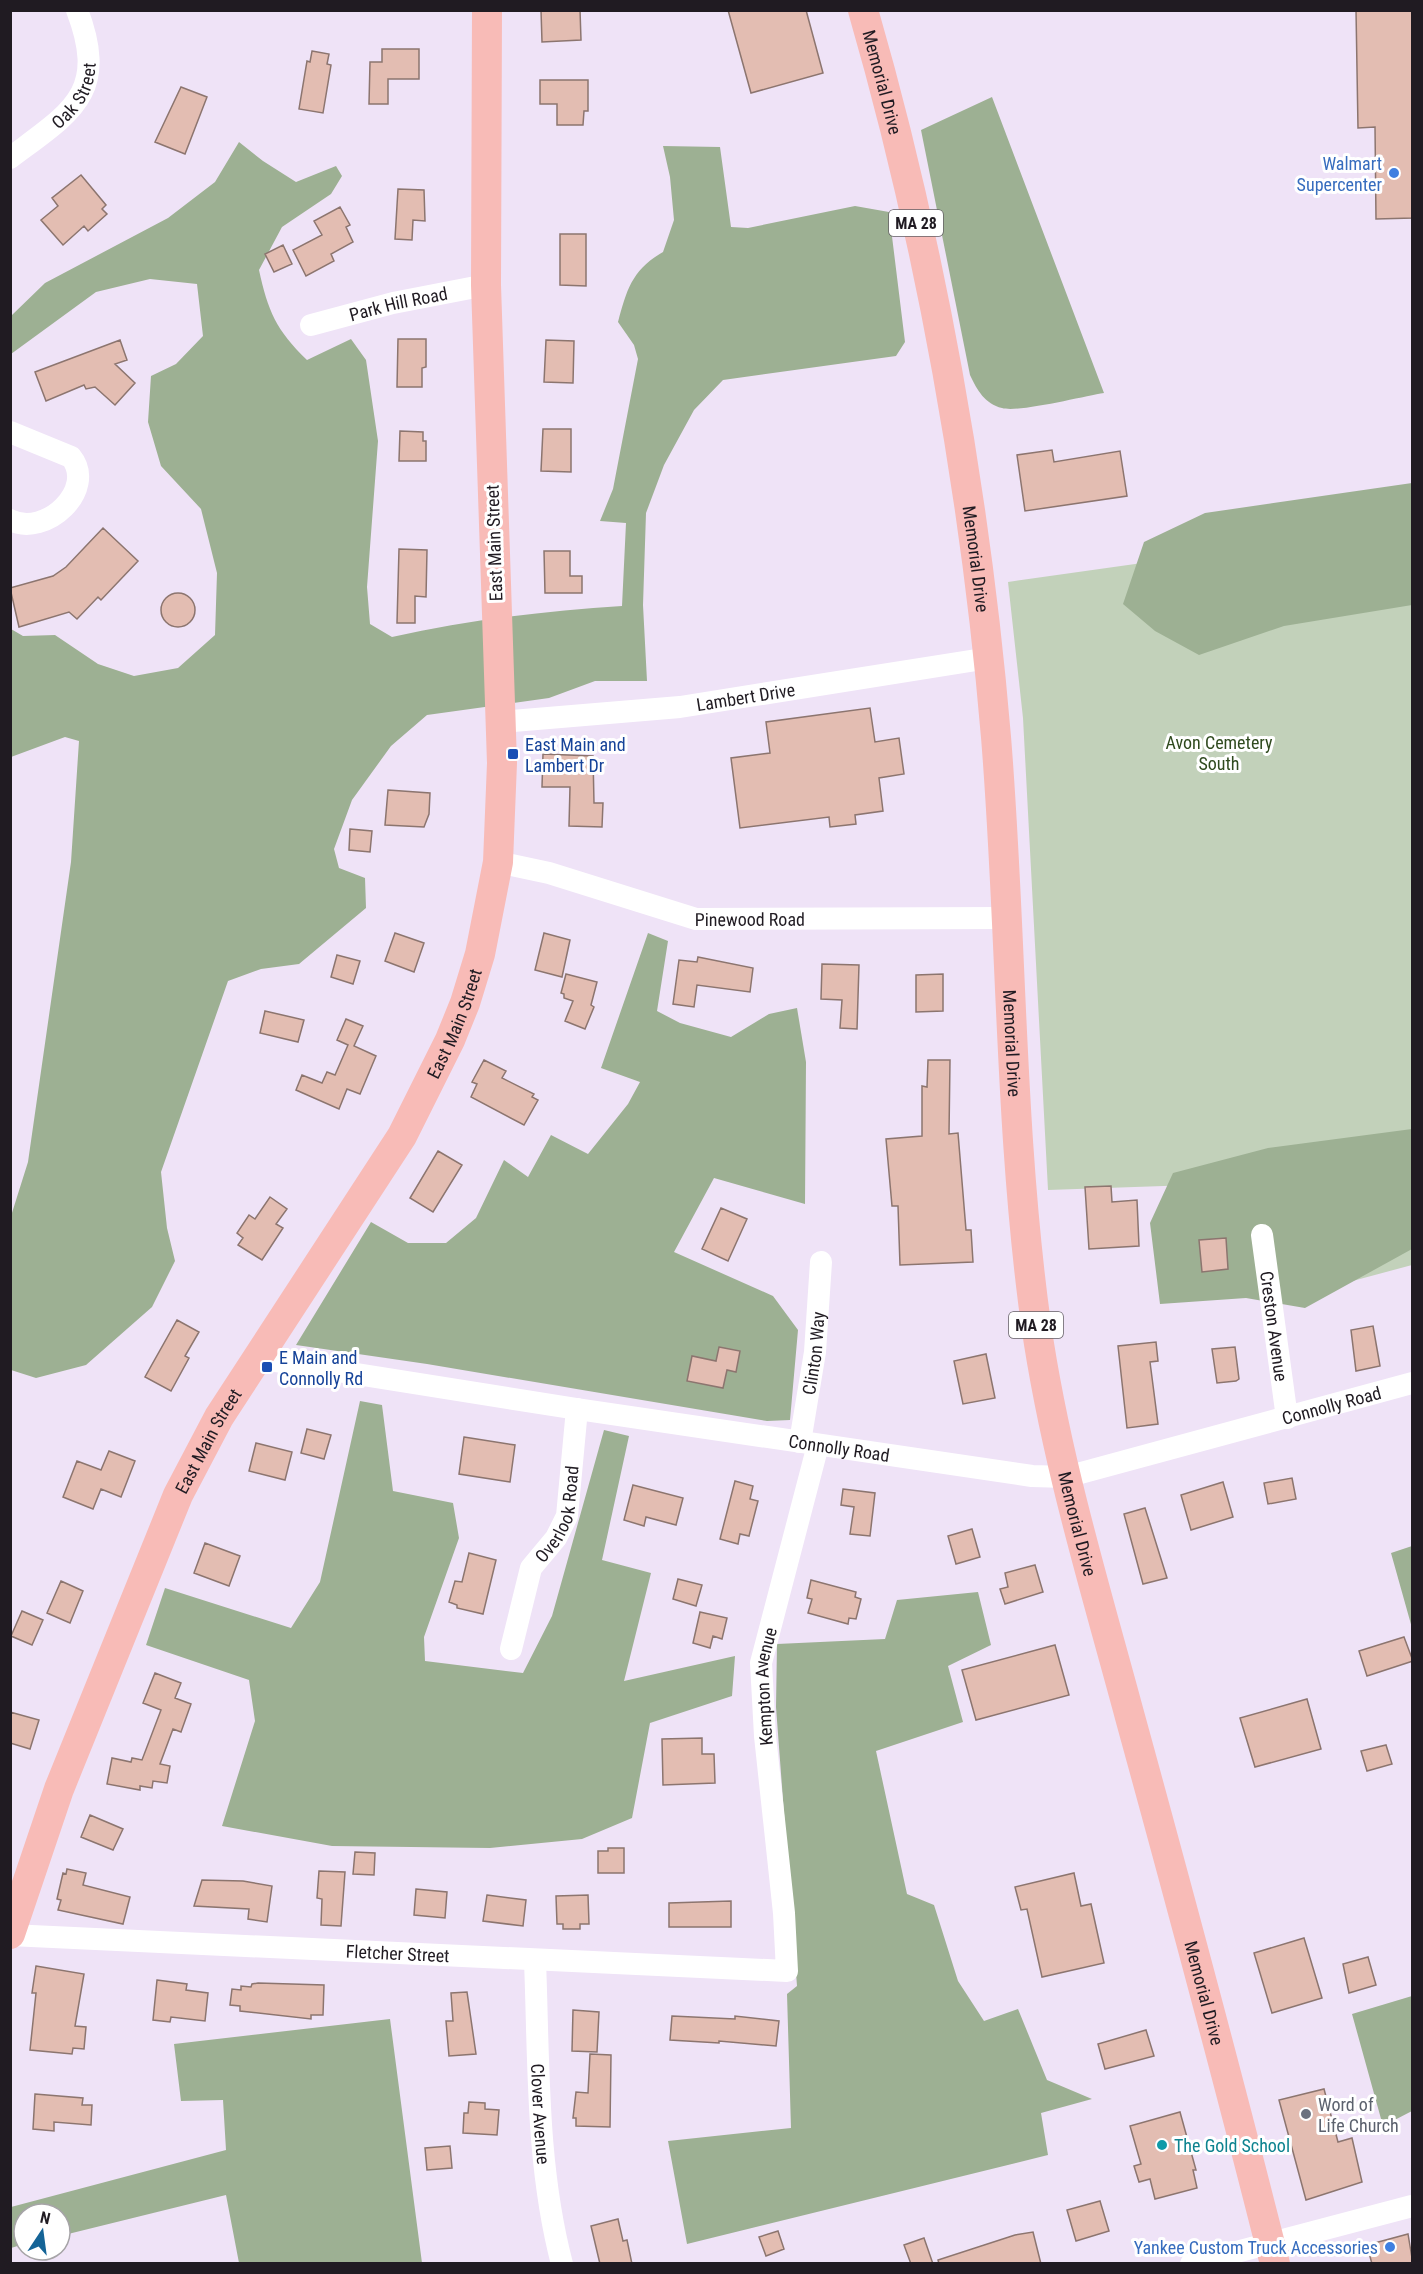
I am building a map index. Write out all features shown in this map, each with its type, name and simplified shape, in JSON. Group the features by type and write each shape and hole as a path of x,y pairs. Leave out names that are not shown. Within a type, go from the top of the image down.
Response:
{"main road":[{"name":"East Main Street","path":"10,1934 59,1789 178,1495 208,1436 256,1358 402,1136 436,1071 468,993 480,954 498,862 501,722 486,285 487,10"},
{"name":"Memorial Drive","path":"863,10 931,295 965,486 989,658 1007,918 1017,1122 1028,1256 1037,1331 1066,1477 1225,2064 1273,2253"}],"street":[{"name":"Oak Street","path":"10,158 66,116 78,101 89,69 89,52 77,10"},
{"name":"Park Hill Road","path":"311,325 393,303 486,285"},
{"path":"10,432 71,457 77,471 75,489 66,507 35,525 21,525 10,520"},
{"name":"Lambert Drive","path":"501,722 680,707 989,658"},
{"name":"Pinewood Road","path":"498,862 549,873 696,919 1007,918"},
{"name":"Creston Avenue","path":"1262,1235 1287,1418"},
{"name":"Clinton Way","path":"809,1443 821,1262"},
{"name":"Connolly Road","path":"256,1358 577,1409 1032,1476 1066,1477 1413,1383"},
{"name":"Overlook Road","path":"511,1649 531,1568 556,1538 567,1516 577,1409"},
{"name":"Kempton Avenue","path":"787,1971 784,1913 765,1736 761,1663 809,1443"},
{"name":"Fletcher Street","path":"10,1934 535,1961 787,1971"},
{"name":"Clover Avenue","path":"535,1961 542,2142 550,2213 562,2264"},
{"path":"1191,2264 1273,2253 1413,2206"}],"green space":[{"path":"992,97 1104,393 1036,406 1002,408 986,400 970,375 921,130"},
{"path":"239,142 296,182 336,166 342,176 331,194 282,227 259,270 275,319 288,339 307,360 351,339 366,360 378,441 367,587 370,624 392,637 507,617 622,606 626,523 600,521 613,489 638,359 634,345 618,322 632,281 644,266 663,252 674,220 670,177 663,146 720,147 731,227 748,228 855,206 889,212 905,342 896,356 723,380 694,410 664,465 646,513 643,605 647,681 595,681 549,698 427,715 391,746 352,800 334,849 339,868 365,878 366,908 299,964 261,969 228,981 161,1172 167,1228 175,1261 152,1307 86,1365 36,1378 11,1370 11,1216 28,1162 71,862 79,741 65,737 11,757 11,629 23,636 55,635 98,664 134,676 178,668 215,635 217,573 201,509 161,466 148,422 151,376 176,364 203,336 197,284 150,279 96,292 11,354 11,316 45,283 168,218 215,182"},
{"path":"1412,483 1412,605 1284,626 1199,655 1155,631 1123,604 1144,542 1205,513"},
{"name":"Avon Cemetery South","path":"1412,525 1412,1265 1293,1297 1250,1183 1048,1190 1023,718 1008,582"},
{"path":"648,933 668,941 657,1011 680,1023 731,1037 769,1014 797,1008 806,1062 805,1204 714,1178 674,1252 773,1296 798,1330 790,1420 767,1421 427,1364 296,1345 371,1222 408,1243 446,1243 476,1218 504,1160 528,1177 551,1135 588,1154 628,1104 640,1082 601,1068"},
{"path":"1412,1129 1412,1249 1305,1308 1246,1298 1160,1304 1150,1223 1173,1173 1268,1148"},
{"path":"360,1401 382,1405 393,1491 453,1503 459,1538 424,1637 425,1661 523,1673 552,1616 604,1430 629,1436 602,1560 651,1573 624,1681 735,1656 732,1696 650,1723 632,1818 582,1839 490,1848 332,1846 222,1826 255,1721 249,1680 146,1645 165,1588 291,1628 320,1582"},
{"path":"1412,1546 1412,1628 1391,1553"},
{"path":"978,1592 991,1645 948,1666 963,1722 876,1751 907,1894 934,1905 958,1981 984,2021 1018,2009 1047,2080 1092,2099 1041,2113 1048,2155 687,2244 668,2141 791,2128 787,1994 797,1986 776,1707 777,1644 885,1639 897,1600"},
{"path":"1412,1996 1412,2111 1383,2126 1352,2014"},
{"path":"390,2019 422,2263 239,2263 226,2195 72,2233 72,2202 30,2202 226,2150 223,2100 181,2101 174,2044"},
{"path":"11,2207 12,2207 11,2248"}],"building":[{"path":"541,10 580,10 581,40 542,42"},
{"path":"728,10 806,10 823,73 751,93"},
{"name":"Walmart Supercenter","path":"1356,10 1413,10 1413,218 1376,219 1375,127 1358,128"},
{"path":"382,49 419,49 419,79 388,79 388,104 369,104 370,62 382,62"},
{"path":"312,51 329,54 327,64 331,65 323,113 299,109 307,61 310,62"},
{"path":"540,80 588,80 588,111 584,111 583,125 557,125 557,104 540,104"},
{"path":"181,87 207,97 185,154 155,142"},
{"path":"81,175 106,205 102,209 107,214 88,231 84,226 63,245 41,220 58,206 52,198"},
{"path":"398,189 424,190 425,221 413,220 412,240 395,239"},
{"path":"340,207 350,225 346,227 353,242 331,254 334,261 306,276 293,250 322,235 314,221"},
{"path":"560,234 586,234 586,286 560,285"},
{"path":"283,245 292,264 274,272 265,254"},
{"path":"398,339 426,339 426,367 422,368 422,387 397,387"},
{"path":"120,340 127,360 115,364 135,383 115,405 95,387 86,389 84,385 46,401 35,372"},
{"path":"546,340 574,341 573,383 544,382"},
{"path":"543,429 571,429 571,472 541,471"},
{"path":"400,431 423,432 423,441 426,441 426,461 399,461"},
{"path":"1052,450 1054,462 1120,451 1127,496 1025,511 1017,455"},
{"path":"103,528 138,561 101,600 98,597 77,619 69,612 19,627 10,588 53,576 66,567"},
{"path":"399,549 427,550 426,597 415,596 415,623 397,623"},
{"path":"544,551 570,551 570,576 582,576 582,593 545,593"},
{"path":"178,593 190,598 195,610 190,622 178,627 166,622 161,610 166,598"},
{"path":"870,708 875,742 899,738 904,774 879,778 883,811 855,815 856,824 830,827 829,817 740,828 731,758 770,753 766,722"},
{"path":"543,754 593,756 594,803 603,803 602,827 569,826 570,787 542,787"},
{"path":"388,790 430,793 429,814 424,827 385,825"},
{"path":"350,829 372,831 370,852 349,850"},
{"path":"395,933 424,943 414,972 385,961"},
{"path":"544,933 570,940 562,977 535,970"},
{"path":"337,955 360,961 353,984 331,977"},
{"path":"698,957 753,968 750,992 697,985 694,1007 673,1004 679,960 697,962"},
{"path":"822,964 859,965 857,1029 840,1028 842,1000 821,999"},
{"path":"566,974 597,982 591,1005 594,1007 585,1029 565,1021 573,1001 564,998 564,994 561,993"},
{"path":"943,974 943,1011 916,1012 916,975"},
{"path":"265,1011 304,1020 298,1042 260,1033"},
{"path":"346,1019 363,1026 354,1046 376,1056 360,1094 347,1089 339,1109 296,1090 302,1075 322,1083 327,1072 335,1075 348,1045 337,1040"},
{"path":"484,1060 506,1071 502,1078 534,1094 532,1097 538,1100 524,1125 471,1097 477,1084 472,1082"},
{"path":"928,1060 950,1060 949,1134 958,1133 966,1230 971,1230 973,1262 900,1265 898,1206 892,1206 886,1139 922,1136 922,1086 927,1087"},
{"path":"438,1151 462,1165 433,1212 410,1198"},
{"path":"1111,1186 1112,1202 1137,1200 1139,1246 1089,1249 1085,1187"},
{"path":"270,1197 287,1209 276,1224 283,1228 262,1260 238,1245 243,1238 237,1233 249,1215 255,1219"},
{"path":"721,1208 747,1219 728,1261 702,1249"},
{"path":"1226,1238 1228,1269 1202,1272 1199,1240"},
{"path":"177,1320 199,1332 185,1356 189,1358 171,1391 145,1377"},
{"path":"1373,1326 1380,1366 1356,1371 1351,1330"},
{"path":"1156,1342 1158,1361 1150,1362 1158,1424 1127,1428 1118,1346"},
{"path":"719,1347 740,1351 736,1372 727,1370 723,1388 687,1381 692,1356 716,1361"},
{"path":"1235,1347 1239,1379 1217,1383 1212,1349"},
{"path":"986,1354 995,1398 963,1404 954,1361"},
{"path":"307,1429 331,1435 324,1459 301,1453"},
{"path":"464,1437 515,1445 510,1482 459,1474"},
{"path":"256,1443 292,1452 285,1480 249,1471"},
{"path":"109,1451 135,1461 121,1497 101,1489 93,1509 63,1497 77,1461 101,1470"},
{"path":"1292,1478 1296,1499 1268,1504 1264,1483"},
{"path":"735,1481 753,1486 750,1499 758,1501 749,1536 740,1534 738,1544 720,1539"},
{"path":"1223,1482 1233,1517 1191,1530 1181,1495"},
{"path":"633,1485 683,1498 676,1525 646,1517 644,1526 624,1520"},
{"path":"843,1489 875,1493 870,1536 850,1534 854,1507 841,1505"},
{"path":"1145,1508 1167,1578 1143,1584 1124,1514"},
{"path":"972,1529 980,1557 956,1564 948,1536"},
{"path":"205,1543 240,1556 229,1586 194,1573"},
{"path":"469,1553 496,1560 483,1614 457,1608 457,1605 449,1602 455,1581 462,1582"},
{"path":"1035,1565 1043,1592 1005,1604 1000,1589 1008,1587 1005,1573"},
{"path":"678,1579 702,1585 696,1606 673,1599"},
{"path":"811,1580 856,1592 855,1597 861,1599 856,1619 849,1618 848,1624 808,1613 812,1599 807,1598"},
{"path":"61,1581 83,1591 70,1623 47,1613"},
{"path":"22,1611 43,1620 32,1645 11,1636"},
{"path":"700,1612 727,1618 722,1639 713,1636 710,1648 693,1643"},
{"path":"1404,1637 1413,1661 1367,1676 1359,1651"},
{"path":"1055,1645 1069,1695 976,1720 962,1670"},
{"path":"155,1673 181,1683 175,1698 191,1704 181,1732 173,1729 160,1764 170,1766 167,1783 153,1781 152,1788 140,1786 140,1790 107,1784 112,1758 131,1762 132,1758 142,1760 161,1710 143,1703"},
{"path":"1307,1699 1321,1749 1255,1767 1240,1718"},
{"path":"10,1712 39,1720 30,1749 10,1743"},
{"path":"702,1738 702,1754 714,1754 715,1783 663,1785 662,1739"},
{"path":"1386,1745 1392,1764 1367,1771 1361,1751"},
{"path":"90,1815 123,1829 113,1850 81,1837"},
{"path":"608,1848 624,1848 624,1873 598,1873 598,1851 608,1851"},
{"path":"355,1852 375,1853 374,1875 353,1874"},
{"path":"67,1869 86,1873 83,1885 130,1897 123,1924 58,1910 61,1900 57,1899 63,1873 66,1874"},
{"path":"319,1871 345,1872 341,1926 321,1925 322,1899 317,1898"},
{"path":"1074,1873 1081,1906 1091,1904 1104,1963 1042,1977 1027,1909 1021,1910 1015,1887"},
{"path":"202,1880 243,1881 272,1886 267,1922 248,1919 249,1909 194,1906"},
{"path":"416,1889 447,1892 445,1918 414,1915"},
{"path":"487,1895 526,1900 523,1926 483,1921"},
{"path":"588,1895 589,1924 580,1924 580,1929 563,1929 563,1924 557,1924 556,1896"},
{"path":"731,1901 731,1927 669,1927 669,1903"},
{"path":"1304,1938 1322,1998 1272,2013 1254,1953"},
{"path":"1368,1957 1376,1985 1349,1993 1343,1964"},
{"path":"36,1966 84,1974 75,2026 86,2027 84,2049 73,2048 72,2054 30,2050 36,1993 32,1993"},
{"path":"157,1980 187,1984 186,1990 208,1993 205,2021 171,2017 170,2022 153,2020"},
{"path":"252,1984 324,1985 323,2015 311,2015 311,2019 240,2011 240,2006 230,2005 232,1989 241,1990 241,1986 251,1987"},
{"path":"467,1992 476,2054 449,2056 446,2021 453,2021 451,1993"},
{"path":"573,2010 599,2012 597,2052 572,2051"},
{"path":"672,2016 735,2019 735,2016 779,2021 776,2046 670,2040"},
{"path":"1146,2030 1154,2056 1105,2069 1098,2044"},
{"path":"590,2054 611,2055 610,2127 576,2126 576,2118 573,2118 576,2092 588,2093"},
{"path":"1324,2089 1338,2142 1352,2138 1362,2182 1306,2200 1279,2100"},
{"path":"35,2094 83,2098 82,2105 92,2105 91,2125 54,2122 54,2131 33,2129"},
{"path":"469,2102 485,2103 485,2109 499,2110 497,2135 463,2133 464,2113 468,2113"},
{"name":"The Gold School","path":"1180,2112 1196,2170 1193,2170 1197,2188 1155,2199 1150,2179 1139,2182 1134,2166 1141,2164 1130,2126"},
{"path":"450,2146 452,2168 427,2170 425,2148"},
{"path":"1100,2201 1109,2231 1076,2241 1067,2210"},
{"path":"618,2219 623,2241 627,2240 632,2264 600,2264 591,2226"},
{"path":"778,2231 784,2249 766,2256 759,2237"},
{"path":"1033,2232 1041,2264 939,2264 938,2260 1015,2235"},
{"name":"Yankee Custom Truck Accessories","path":"1408,2234 1413,2264 1372,2264 1367,2245"},
{"path":"924,2238 933,2264 911,2264 904,2245"}],"place":[{"name":"Walmart Supercenter","path":"1394,173"},
{"name":"East Main and Lambert Dr","path":"513,754"},
{"name":"E Main and Connolly Rd","path":"267,1367"},
{"name":"Word of Life Church","path":"1306,2114"},
{"name":"The Gold School","path":"1162,2145"},
{"name":"Yankee Custom Truck Accessories","path":"1390,2247"}]}
